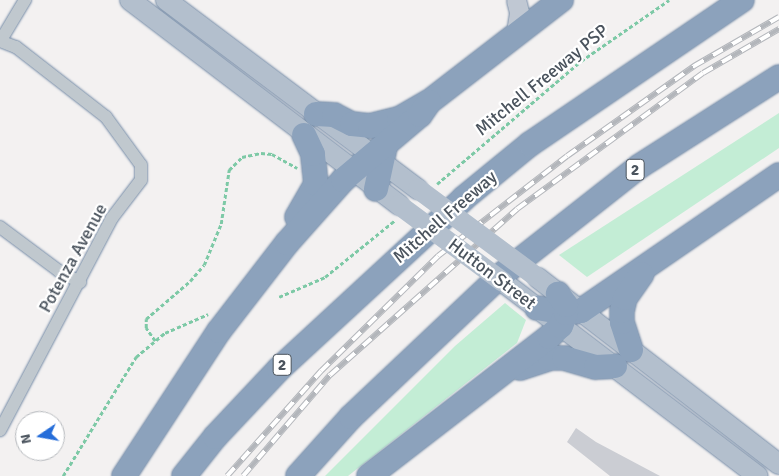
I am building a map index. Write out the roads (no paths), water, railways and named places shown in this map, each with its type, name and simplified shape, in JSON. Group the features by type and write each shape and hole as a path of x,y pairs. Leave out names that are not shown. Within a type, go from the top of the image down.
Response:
{"highway":[{"path":"316,114 334,115 352,124 384,125 429,102 516,32 561,0"},
{"name":"Mitchell Freeway","path":"184,476 279,369 464,198 530,144 742,0"},
{"name":"2","path":"298,476 351,417 500,276 640,166 779,77"},
{"path":"124,476 219,331 287,243 343,180 355,173 381,165 429,102"},
{"path":"287,243 288,229 312,196 316,184 315,162 304,135"},
{"path":"368,476 502,376 569,316 779,175"},
{"path":"502,376 550,358 596,367 623,358 622,311 625,298 652,261"},
{"path":"537,308 569,316"}],"main road":[{"path":"130,0 355,173"},
{"name":"Hutton Street","path":"166,0 381,165 426,188 538,278 569,316 623,358 758,476"},
{"name":"Hutton Street","path":"381,165 397,213 518,293 537,308"},
{"name":"Hutton Street","path":"623,358 779,464"}],"street":[{"name":"Potenza Avenue","path":"0,430 80,282 112,218 141,180 141,165 100,112 16,47 0,40 25,0"},
{"path":"516,0 519,12 516,32"},
{"path":"0,227 59,271 80,282"}],"railway":[{"path":"227,476 321,371 438,256 567,156 694,66 779,17"},
{"path":"243,476 330,375 517,209 703,73 779,29"}]}
